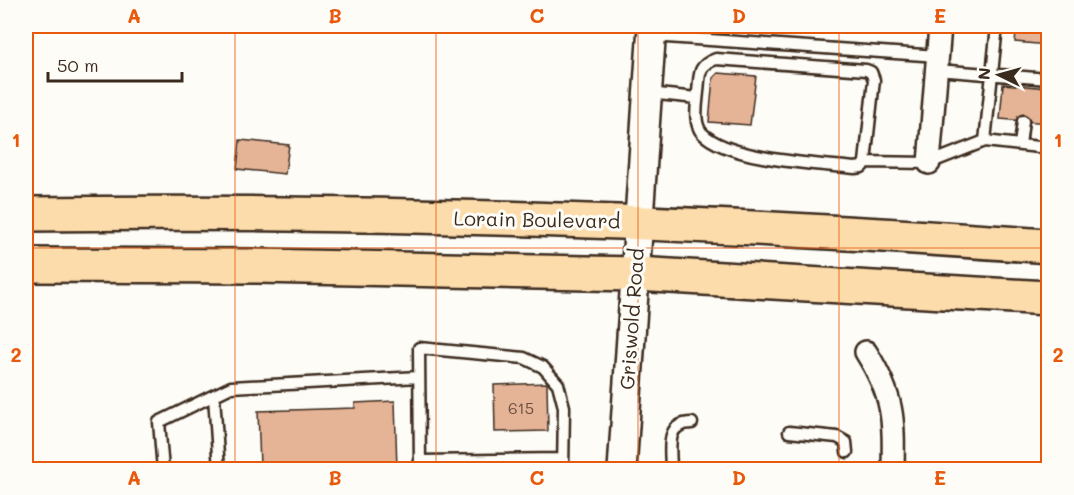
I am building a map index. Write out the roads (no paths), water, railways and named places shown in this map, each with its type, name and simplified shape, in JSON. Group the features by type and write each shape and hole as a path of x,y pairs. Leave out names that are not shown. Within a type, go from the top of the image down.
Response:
{"highway":[{"name":"Lorain Boulevard","path":"26,214 160,213 639,222 844,232 1048,246"},
{"path":"26,265 258,266 636,274 1048,298"}],"street":[{"path":"929,163 940,26"},
{"name":"Griswold Road","path":"622,470 652,31"},
{"path":"866,352 889,398 894,423 893,470"}],"lane":[{"path":"985,141 997,26"},
{"path":"652,31 937,63 1026,82 1048,79"},
{"path":"716,59 866,70 871,72 874,80 865,162 862,166 855,168 742,153 716,142 701,132 696,116 697,98 700,69 706,63 716,59"},
{"path":"648,93 697,98"},
{"path":"1020,145 1023,121"},
{"path":"865,162 929,163 985,141 1047,147 1047,123"},
{"path":"419,348 524,358 543,366 558,384 564,407 563,464 420,465 419,377 419,348"},
{"path":"163,470 159,422 231,387 419,377"},
{"path":"214,396 219,470"},
{"path":"671,470 670,440 674,429 681,423 692,423"},
{"path":"789,432 837,437 846,442 847,452"}]}
